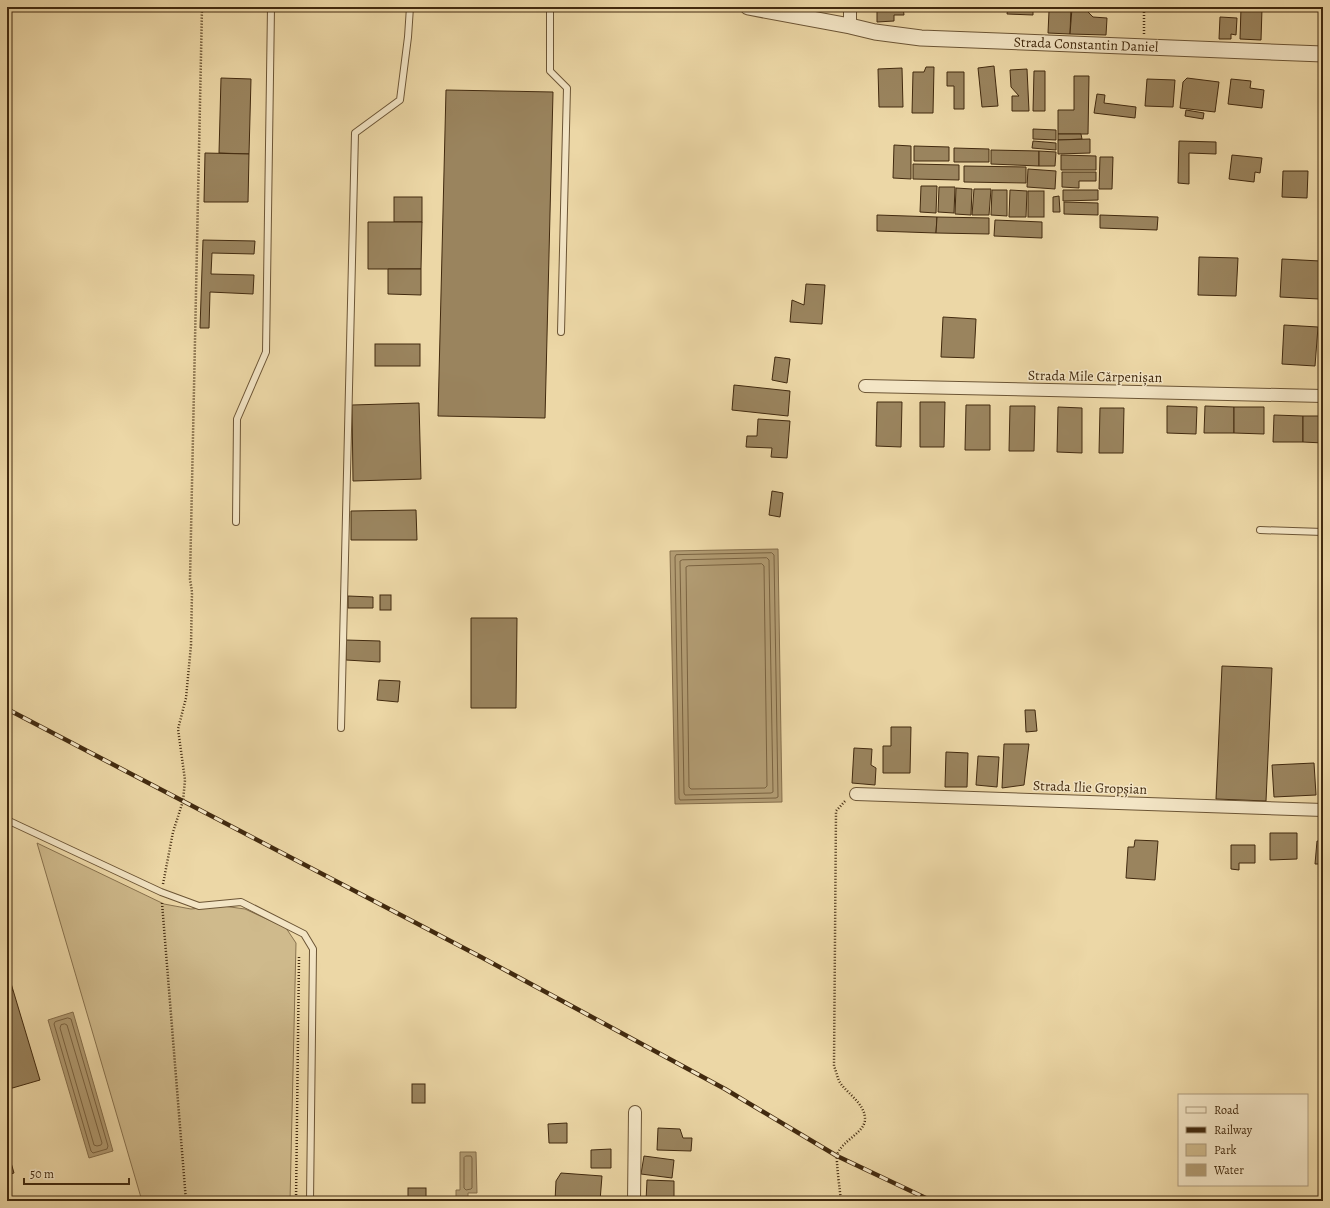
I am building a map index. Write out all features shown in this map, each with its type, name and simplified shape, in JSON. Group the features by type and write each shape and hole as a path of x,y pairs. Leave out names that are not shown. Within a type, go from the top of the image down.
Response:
{"street":[{"name":"Strada Constantin Daniel","path":"748,7 875,32 921,38 1323,54"},
{"path":"850,7 850,26"},
{"name":"Strada Mile Cărpenișan","path":"865,386 1323,396"},
{"name":"Strada Ilie Gropșian","path":"856,794 1323,810"},
{"path":"634,1201 635,1112"}],"lane":[{"path":"236,522 237,419 266,352 271,7"},
{"path":"341,728 355,133 400,100 408,37 410,7"},
{"path":"550,7 550,71 567,88 561,332"},
{"path":"1260,530 1323,532"},
{"path":"7,820 161,892 199,906 241,902 304,934 312,949 310,1201"}],"path":[{"path":"186,1201 161,892 173,832 183,801 185,780 178,730 186,698 191,645 192,592 190,579 202,7"},
{"path":"1144,7 1144,46"},
{"path":"841,1201 837,1156 842,1145 862,1129 865,1120 863,1112 854,1097 840,1082 834,1066 836,811 845,801 856,794"},
{"path":"296,1201 299,957"}],"green space":[{"path":"37,843 164,904 191,909 223,906 245,909 286,928 296,943 290,1201 142,1201"}],"water":[{"path":"778,549 782,802 675,804 670,551"},
{"path":"73,1012 113,1151 89,1158 48,1020"},
{"path":"460,1152 476,1152 477,1193 468,1193 468,1199 456,1199 456,1190 460,1190"}],"building":[{"path":"877,7 903,7 904,15 894,15 894,21 877,22"},
{"path":"929,7 959,7 959,11 929,11"},
{"path":"1008,7 1033,7 1033,15 1007,14"},
{"path":"1060,7 1071,7 1070,34 1048,33 1049,11 1060,11"},
{"path":"1221,7 1235,7 1235,10 1221,10"},
{"path":"1072,8 1085,9 1093,17 1107,18 1106,35 1070,34"},
{"path":"1241,8 1262,9 1261,40 1240,39"},
{"path":"1220,17 1237,18 1236,35 1231,34 1231,39 1219,39"},
{"path":"1319,32 1323,32 1323,44 1319,44"},
{"path":"994,66 998,106 982,107 978,68"},
{"path":"926,67 934,67 933,113 912,113 913,72 924,72"},
{"path":"902,68 903,107 879,107 878,69"},
{"path":"1027,69 1029,111 1012,111 1012,96 1019,96 1011,87 1010,70"},
{"path":"1034,71 1045,71 1045,111 1033,111"},
{"path":"947,72 964,72 964,109 954,109 954,86 947,86"},
{"path":"1074,76 1089,76 1088,134 1058,134 1058,110 1074,110"},
{"path":"221,78 251,79 249,154 219,153"},
{"path":"1187,78 1219,82 1215,112 1180,108 1183,82"},
{"path":"1147,79 1175,80 1173,107 1145,106"},
{"path":"1231,79 1251,81 1250,88 1264,90 1262,108 1228,104"},
{"path":"446,90 553,92 545,418 438,416"},
{"path":"1097,94 1105,95 1104,103 1136,107 1135,118 1094,113"},
{"path":"1186,110 1204,113 1203,119 1185,116"},
{"path":"1033,129 1056,130 1056,140 1033,139"},
{"path":"1058,134 1081,134 1082,139 1058,140"},
{"path":"1090,139 1090,153 1058,154 1058,140"},
{"path":"1033,141 1056,143 1056,150 1032,148"},
{"path":"1179,141 1216,142 1216,154 1189,153 1189,184 1178,183"},
{"path":"894,145 911,146 911,179 893,178"},
{"path":"914,146 949,147 949,161 914,161"},
{"path":"954,148 989,149 989,162 954,162"},
{"path":"991,150 1039,151 1039,166 991,164"},
{"path":"1039,151 1056,152 1055,166 1039,166"},
{"path":"205,153 249,154 248,202 204,202"},
{"path":"1061,155 1096,156 1096,170 1061,170"},
{"path":"1232,155 1262,158 1260,173 1255,172 1254,182 1229,179"},
{"path":"1100,157 1113,157 1112,189 1099,189"},
{"path":"913,164 959,165 959,180 913,179"},
{"path":"964,166 1026,167 1026,183 964,182"},
{"path":"1028,169 1056,171 1055,189 1027,187"},
{"path":"1283,171 1308,171 1307,198 1282,197"},
{"path":"1062,172 1096,172 1096,181 1079,181 1079,188 1062,187"},
{"path":"921,186 937,186 936,213 920,212"},
{"path":"939,187 955,187 954,213 938,212"},
{"path":"956,188 972,189 971,215 955,214"},
{"path":"974,189 991,189 989,215 972,215"},
{"path":"992,190 1007,190 1007,216 991,215"},
{"path":"1010,190 1027,191 1026,217 1009,217"},
{"path":"1063,190 1098,190 1098,200 1063,201"},
{"path":"1028,191 1044,191 1044,217 1028,217"},
{"path":"1059,196 1060,212 1053,212 1053,197"},
{"path":"394,197 422,197 422,222 394,222"},
{"path":"1064,202 1098,203 1098,215 1064,214"},
{"path":"877,215 937,217 936,233 877,231"},
{"path":"1100,215 1158,217 1157,230 1100,228"},
{"path":"937,217 989,218 989,234 936,233"},
{"path":"995,220 1042,222 1042,238 994,236"},
{"path":"368,222 422,222 421,269 368,269"},
{"path":"203,240 255,241 254,254 212,253 211,274 254,275 253,294 210,292 209,328 200,328"},
{"path":"1199,257 1238,258 1236,296 1198,295"},
{"path":"1282,259 1320,261 1319,299 1280,297"},
{"path":"388,269 421,269 421,295 388,294"},
{"path":"806,284 825,285 822,324 790,322 792,300 804,305"},
{"path":"943,317 976,319 974,358 941,357"},
{"path":"1284,325 1318,327 1315,366 1282,364"},
{"path":"375,344 420,344 420,366 375,366"},
{"path":"775,357 790,359 787,383 772,380"},
{"path":"734,385 790,391 788,416 732,410"},
{"path":"877,402 902,402 901,447 876,446"},
{"path":"920,402 945,402 944,447 920,447"},
{"path":"419,403 421,479 353,481 352,405"},
{"path":"966,405 990,405 990,450 965,450"},
{"path":"1010,406 1035,406 1034,451 1009,451"},
{"path":"1167,406 1197,407 1196,434 1167,433"},
{"path":"1205,406 1234,407 1234,433 1204,433"},
{"path":"1058,407 1082,408 1082,453 1057,452"},
{"path":"1234,407 1264,407 1264,434 1234,433"},
{"path":"1100,408 1124,408 1123,453 1099,453"},
{"path":"1274,415 1303,416 1303,442 1273,442"},
{"path":"1303,416 1323,416 1323,443 1303,442"},
{"path":"758,419 790,421 787,458 771,457 772,448 746,447 747,436 757,436"},
{"path":"772,491 783,493 780,517 769,515"},
{"path":"416,510 417,540 351,540 351,511"},
{"path":"380,595 391,595 391,610 380,610"},
{"path":"348,596 373,597 373,608 348,608"},
{"path":"471,618 517,618 516,708 471,708"},
{"path":"346,640 380,641 380,662 346,660"},
{"path":"1222,666 1272,668 1266,801 1216,799"},
{"path":"379,680 400,681 398,702 377,700"},
{"path":"1025,710 1035,710 1037,731 1026,732"},
{"path":"891,727 911,727 910,773 883,773 883,746 891,746"},
{"path":"1004,744 1029,744 1024,785 1002,788"},
{"path":"854,748 872,749 871,765 876,768 875,785 852,783"},
{"path":"946,752 968,753 967,787 945,787"},
{"path":"978,756 999,757 997,787 976,785"},
{"path":"1314,763 1316,795 1274,797 1272,765"},
{"path":"1270,833 1297,833 1297,859 1270,860"},
{"path":"1135,840 1158,841 1155,880 1126,878 1128,847 1134,847"},
{"path":"1317,841 1323,841 1323,864 1315,864"},
{"path":"1231,845 1255,845 1255,863 1239,863 1239,870 1231,869"},
{"path":"7,970 13,990 7,992"},
{"path":"13,990 40,1080 9,1089 7,1081 7,992"},
{"path":"412,1084 425,1084 425,1103 412,1103"},
{"path":"567,1123 567,1143 549,1143 548,1124"},
{"path":"658,1128 680,1129 683,1138 692,1138 691,1151 657,1150"},
{"path":"7,1149 14,1173 7,1175"},
{"path":"611,1149 611,1168 591,1168 591,1150"},
{"path":"644,1156 674,1160 672,1178 641,1174"},
{"path":"561,1173 602,1176 600,1201 555,1201 556,1181"},
{"path":"647,1180 674,1181 674,1201 646,1201"},
{"path":"408,1188 426,1188 426,1201 408,1201"}],"railway":[{"path":"7,709 481,957 725,1089 837,1156 932,1201"}]}
